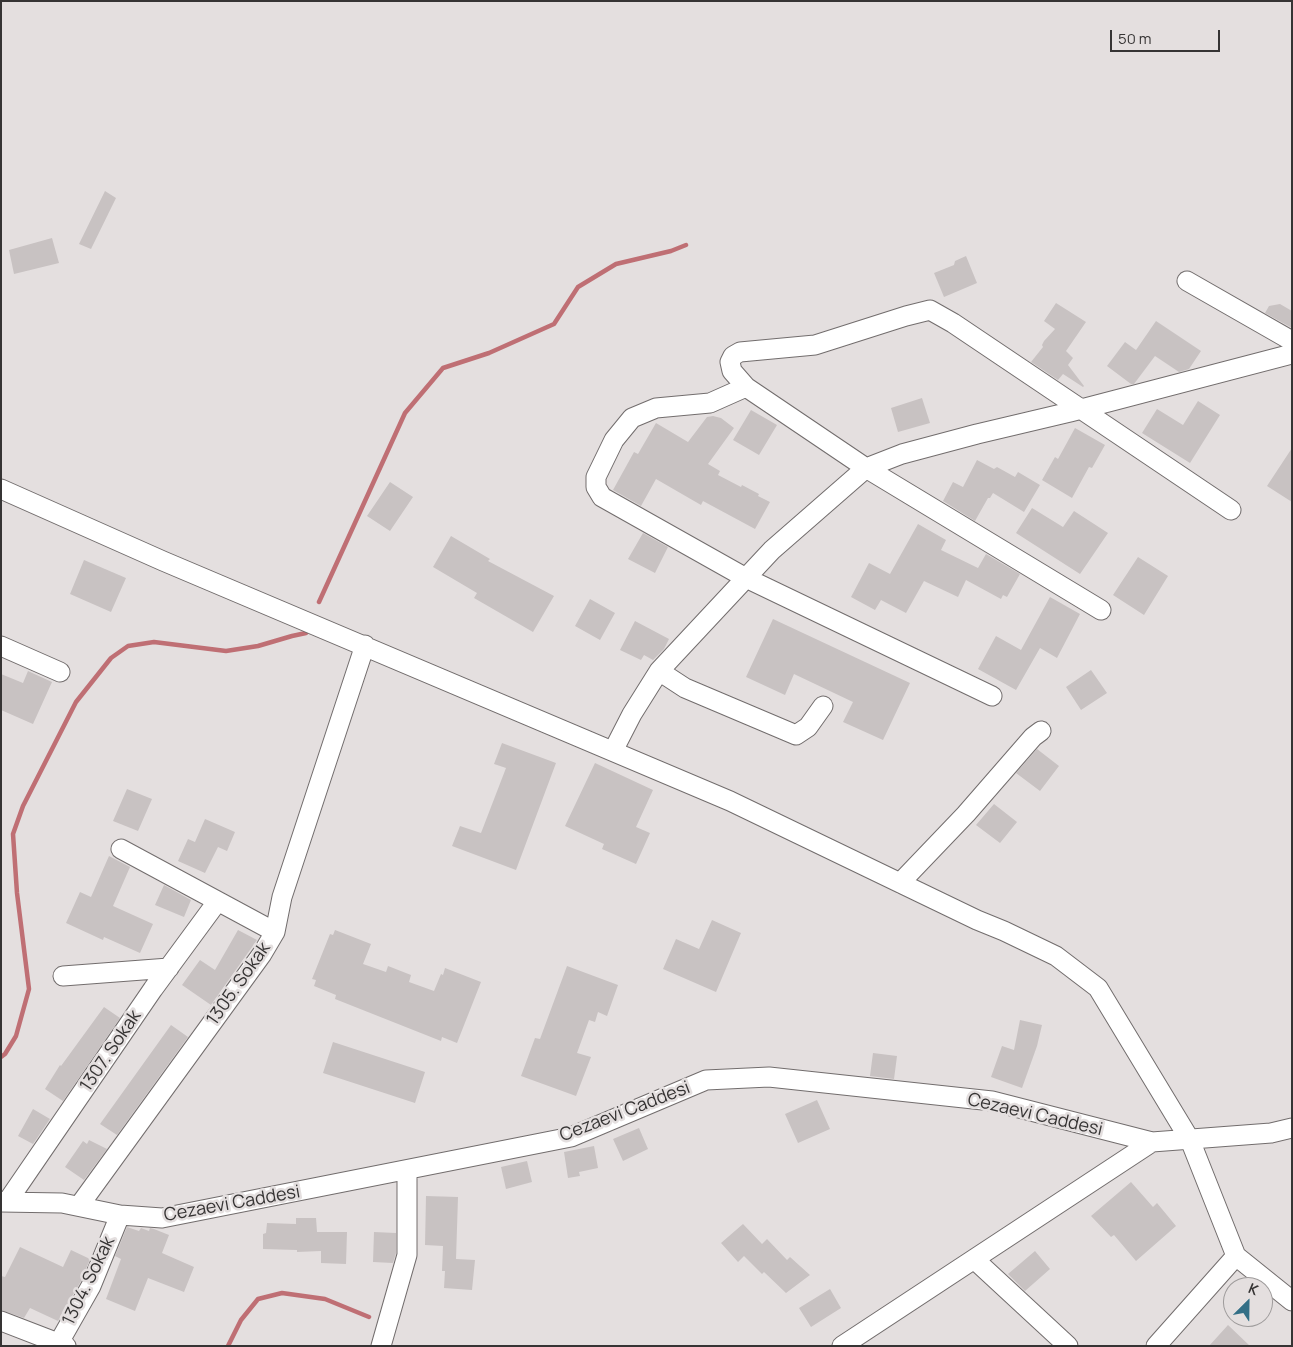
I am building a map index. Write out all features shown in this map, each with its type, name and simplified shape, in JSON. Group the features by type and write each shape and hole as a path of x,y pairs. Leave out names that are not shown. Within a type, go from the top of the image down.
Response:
{"street":[{"path":"1188,281 1292,341"},
{"path":"1100,610 866,468 746,387 732,372 730,362 733,356 740,352 816,345 930,310 953,323 1231,510"},
{"path":"613,751 632,714 659,671 772,550 866,468 902,454 1292,354"},
{"path":"746,387 710,403 656,408 632,418 614,440 596,477 596,487 602,496 746,578 992,696"},
{"path":"1,489 163,561 730,801 1056,956 1098,988 1190,1140 1236,1256 1292,1301"},
{"name":"1305. Sokak","path":"80,1206 262,954 274,932 282,897 365,645"},
{"path":"1,646 60,672"},
{"path":"659,671 685,688 796,736 808,727 823,706"},
{"path":"900,883 966,814 1033,737 1041,732"},
{"path":"121,849 274,932"},
{"name":"1307. Sokak","path":"4,1202 169,968 218,902"},
{"path":"63,976 169,968"},
{"name":"Cezaevi Caddesi","path":"4,1202 62,1203 120,1215 162,1218 571,1137 706,1080 769,1077 992,1101 1152,1142 1271,1133 1292,1128"},
{"path":"842,1346 1152,1142"},
{"path":"382,1346 407,1254 407,1170"},
{"name":"1304. Sokak","path":"60,1345 91,1286 120,1215"},
{"path":"1162,1344 1236,1256"},
{"path":"974,1259 1068,1346"},
{"path":"1,1321 60,1345"}],"building":[{"path":"105,191 116,198 91,249 79,244"},
{"path":"52,238 59,263 14,274 9,250"},
{"path":"966,256 977,283 944,297 934,273 954,265 955,261"},
{"path":"1056,303 1086,322 1066,351 1073,358 1068,365 1083,387 1063,374 1058,380 1031,362 1043,347 1044,341 1055,329 1044,321"},
{"path":"1280,304 1292,311 1292,328 1265,313 1269,306"},
{"path":"1156,321 1201,351 1189,369 1179,372 1155,356 1134,384 1131,384 1107,366 1125,342 1136,350"},
{"path":"922,398 930,423 898,432 891,408"},
{"path":"1198,401 1220,415 1190,463 1142,433 1157,409 1183,425"},
{"path":"751,410 777,425 759,455 733,440"},
{"path":"707,417 721,418 734,428 708,464 720,471 718,475 741,487 742,485 770,502 755,529 703,501 701,505 656,479 641,506 613,490 634,452 638,454 656,423 688,442"},
{"path":"1075,428 1105,445 1092,468 1089,467 1072,498 1042,480 1055,457 1058,459"},
{"path":"1292,448 1292,502 1267,486"},
{"path":"977,460 994,469 997,467 1015,477 1018,472 1040,485 1024,512 993,493 988,498 975,521 943,501 953,482 963,487"},
{"path":"390,482 413,497 390,531 367,516"},
{"path":"1032,508 1063,527 1074,511 1108,533 1080,574 1016,533"},
{"path":"918,524 946,540 941,550 978,568 986,554 1020,574 1007,597 1003,595 1001,599 966,580 958,597 924,581 906,613 881,600 875,610 851,597 869,563 890,574"},
{"path":"643,533 668,547 655,573 628,559"},
{"path":"451,536 490,559 488,561 554,596 533,632 474,598 477,593 433,567"},
{"path":"1138,557 1168,576 1144,615 1113,595"},
{"path":"84,560 126,578 111,612 70,594"},
{"path":"1050,597 1080,614 1057,658 1040,648 1016,690 978,669 996,636 1021,650"},
{"path":"590,599 615,613 600,640 575,626"},
{"path":"773,619 910,683 883,740 843,722 853,702 794,674 785,695 746,677"},
{"path":"635,621 669,639 664,649 653,660 644,655 641,660 620,650"},
{"path":"1091,670 1107,693 1081,710 1066,687"},
{"path":"28,671 52,682 33,724 1,710 1,674 23,683"},
{"path":"502,743 556,763 516,870 452,846 460,826 481,833 506,768 494,764"},
{"path":"1037,749 1059,766 1040,791 1016,773"},
{"path":"595,763 653,790 636,827 650,833 636,864 602,849 604,844 565,826"},
{"path":"127,789 152,799 138,831 113,821"},
{"path":"994,804 1017,822 1000,843 976,825"},
{"path":"205,819 235,832 227,851 218,847 205,873 178,861 188,839 195,842"},
{"path":"109,856 130,867 113,906 153,924 140,953 104,937 103,940 66,923 80,892 91,897"},
{"path":"164,885 191,900 184,917 155,905"},
{"path":"712,920 741,933 716,992 663,969 676,939 699,949"},
{"path":"238,930 257,940 211,1005 182,985 200,960 215,970"},
{"path":"335,930 371,944 363,964 386,972 388,966 411,975 409,982 434,991 445,968 481,982 457,1043 442,1037 441,1041 335,999 336,995 314,986 316,980 312,979 330,934 333,935"},
{"path":"567,966 618,985 607,1016 598,1012 595,1022 589,1020 577,1053 591,1057 576,1096 521,1076 535,1038 540,1039"},
{"path":"104,1007 120,1018 63,1101 45,1089 60,1065"},
{"path":"1020,1020 1042,1025 1037,1046 1022,1088 991,1077 1002,1046 1014,1050"},
{"path":"171,1025 188,1037 117,1135 100,1124"},
{"path":"333,1042 425,1072 415,1103 323,1073"},
{"path":"873,1053 897,1056 894,1079 870,1076"},
{"path":"817,1100 830,1129 798,1143 785,1114"},
{"path":"33,1109 50,1119 33,1144 18,1136"},
{"path":"639,1128 648,1149 623,1161 613,1139"},
{"path":"89,1140 107,1149 84,1180 65,1167 83,1141 87,1144"},
{"path":"594,1146 598,1168 579,1172 580,1176 568,1178 564,1152"},
{"path":"527,1161 532,1182 506,1189 501,1167"},
{"path":"1131,1182 1153,1207 1157,1203 1176,1226 1136,1261 1114,1235 1111,1237 1091,1216"},
{"path":"426,1196 458,1197 456,1259 475,1260 472,1290 444,1288 445,1271 442,1271 443,1246 425,1245"},
{"path":"296,1218 316,1218 317,1232 347,1232 346,1264 321,1263 321,1251 297,1252 297,1250 263,1249 263,1234 266,1233 267,1223 296,1224"},
{"path":"743,1224 762,1244 767,1239 787,1260 790,1257 810,1275 786,1293 764,1272 762,1274 744,1256 738,1262 721,1243"},
{"path":"127,1227 139,1231 141,1228 149,1231 150,1228 169,1235 162,1253 194,1267 184,1292 148,1278 135,1311 106,1299 121,1259 115,1256"},
{"path":"374,1232 396,1233 396,1253 393,1263 373,1262"},
{"path":"20,1247 63,1267 71,1250 90,1259 81,1281 58,1321 30,1308 24,1318 1,1310 1,1276 5,1277"},
{"path":"1035,1251 1050,1269 1025,1291 1008,1274"},
{"path":"830,1289 841,1308 811,1327 799,1308"},
{"path":"1226,1327 1230,1327 1250,1346 1209,1346"}],"waterway":[{"path":"319,602 405,413 443,368 489,353 554,324 578,287 616,264 671,251 686,245"},
{"path":"1,1057 5,1054 16,1036 29,989 17,893 13,834 23,806 76,702 111,658 128,646 154,642 226,651 258,646 306,633"},
{"path":"228,1346 241,1320 258,1299 282,1293 325,1299 369,1317"}]}
